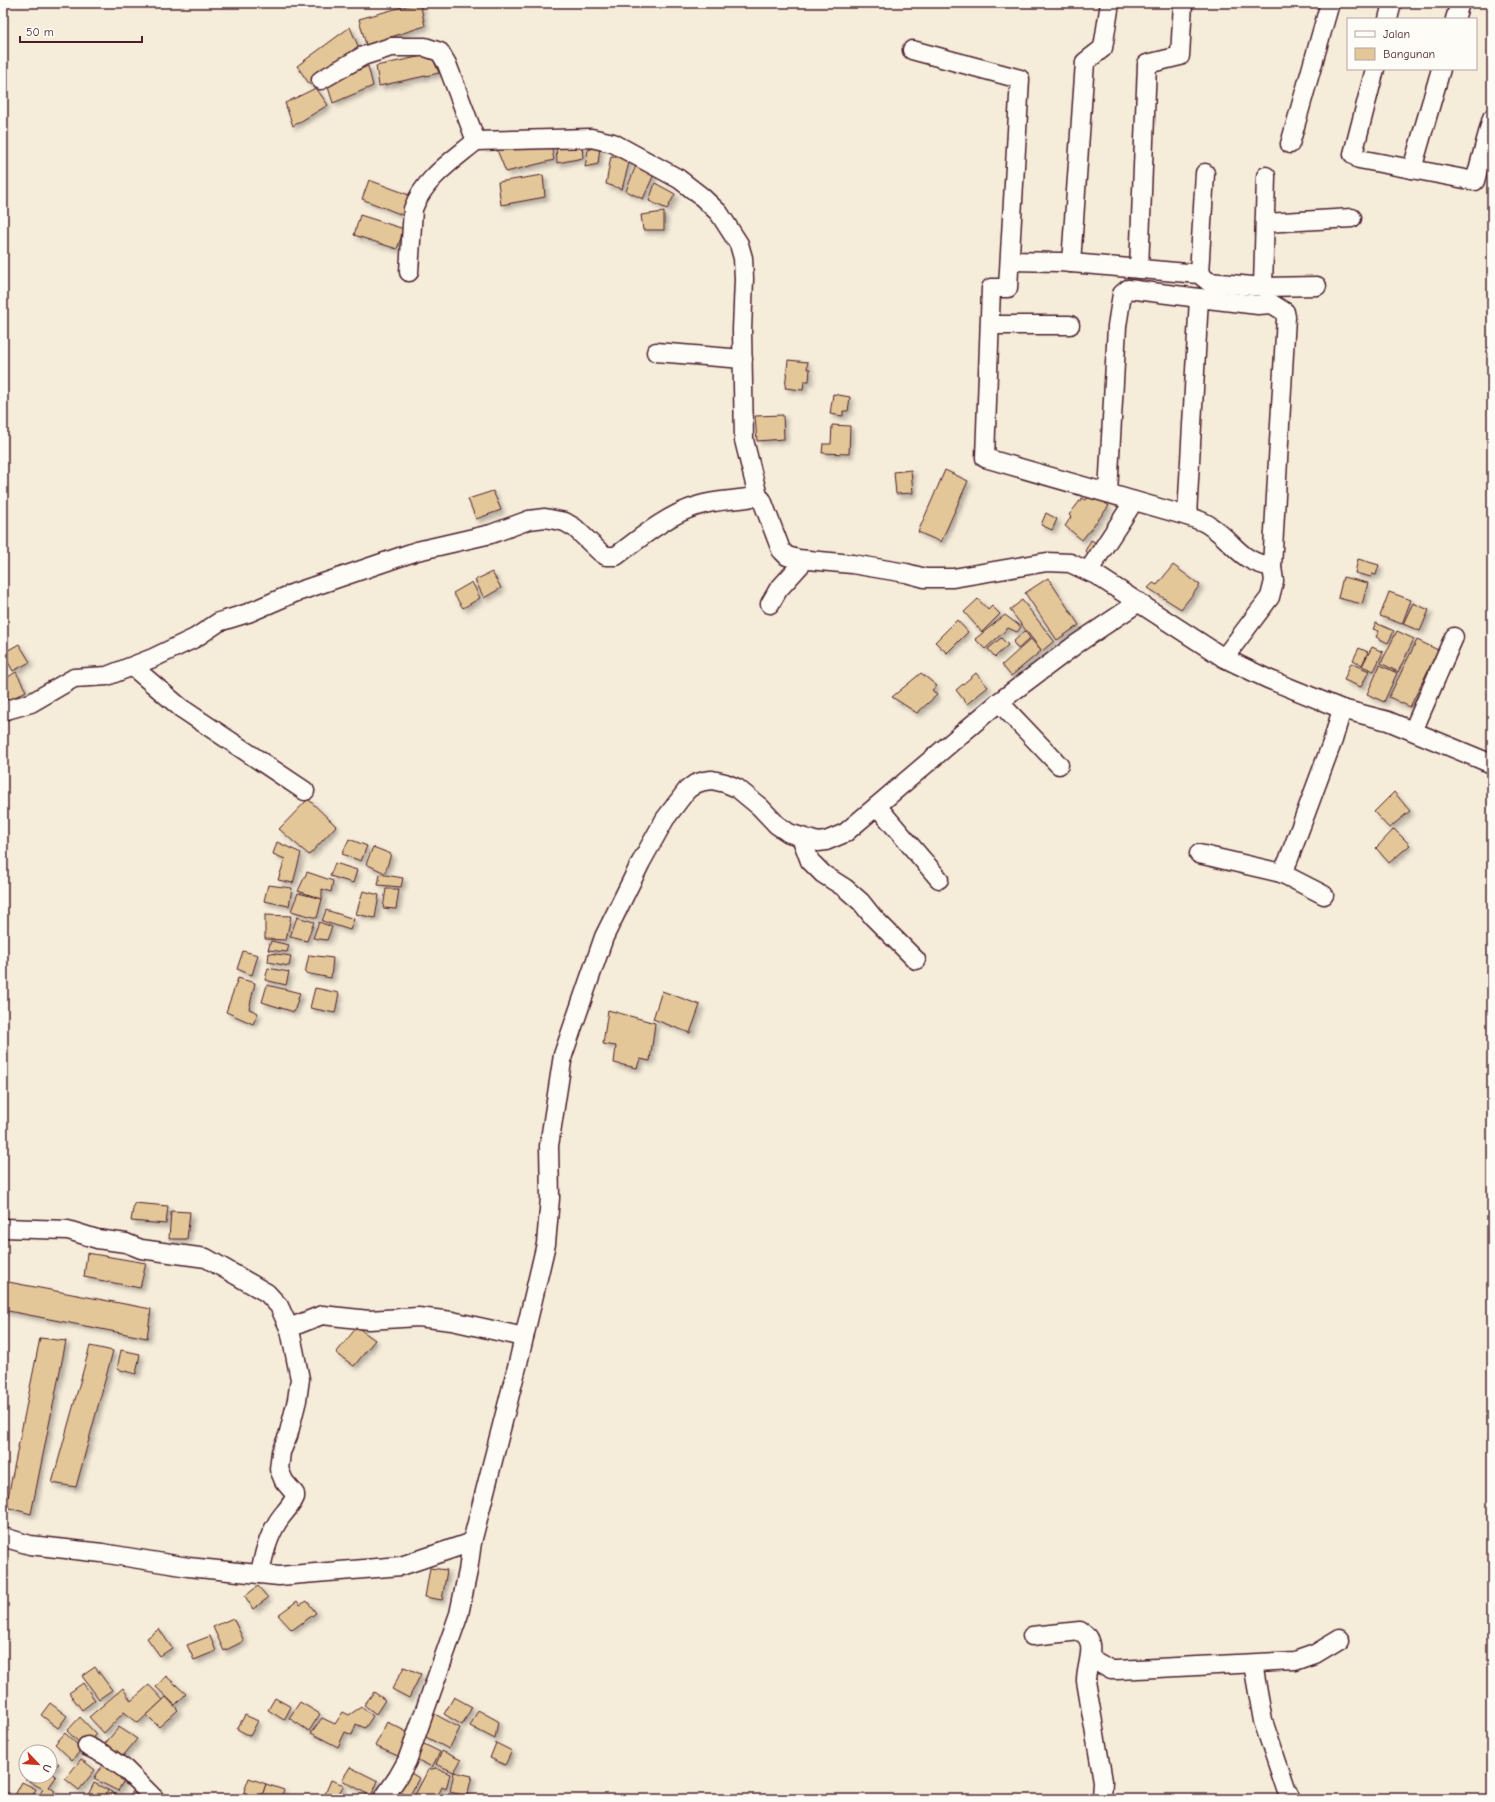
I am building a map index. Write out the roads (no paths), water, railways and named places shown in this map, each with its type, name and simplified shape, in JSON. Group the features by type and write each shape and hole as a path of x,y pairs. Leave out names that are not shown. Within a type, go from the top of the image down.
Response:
{"street":[{"path":"1072,263 1085,62 1104,48 1110,3"},
{"path":"1139,269 1147,64 1180,56 1183,3"},
{"path":"1290,144 1330,3"},
{"path":"1388,18 1392,3"},
{"path":"1455,18 1460,3"},
{"path":"321,80 363,56 392,47 425,47 440,52 447,64 476,141"},
{"path":"912,50 1020,79 1008,288 991,288 985,458 1187,516 1210,525 1248,560 1272,567"},
{"path":"1375,70 1353,154 1359,159 1475,181 1492,118"},
{"path":"1412,169 1441,70"},
{"path":"409,272 413,209 416,202 427,185 440,171 476,141 600,139 613,143 679,179 701,196 719,213 739,244 743,258 744,279 744,440 758,496 762,500 783,554 805,560 873,568 924,578 953,578 1047,562 1066,562 1089,570 1224,658 1268,679 1342,709 1366,714 1413,731 1492,764"},
{"path":"1199,274 1205,173"},
{"path":"1263,287 1266,176"},
{"path":"1265,223 1352,218"},
{"path":"1010,261 1072,263 1199,274 1209,282 1263,287 1317,286"},
{"path":"1108,493 1120,297 1124,291 1128,289 1258,305 1272,304 1286,314 1272,567 1274,581 1270,597 1224,658"},
{"path":"1187,516 1199,298"},
{"path":"990,324 1070,325"},
{"path":"656,352 743,359"},
{"path":"3,712 32,703 74,678 107,676 133,667 195,638 219,622 294,593 417,551 491,534 529,520 545,518 565,522 575,528 600,552 611,557 616,556 671,517 696,506 718,501 741,500 758,496"},
{"path":"1089,570 1134,501"},
{"path":"770,604 778,590 805,560"},
{"path":"383,1799 407,1761 459,1614 468,1571 472,1542 524,1338 546,1244 549,1205 549,1146 563,1055 604,937 641,862 665,819 687,790 695,784 712,780 737,788 768,813 777,825 789,833 818,842 845,833 1000,702 1075,645 1139,602"},
{"path":"1413,731 1454,637"},
{"path":"133,667 181,708 305,791"},
{"path":"1000,702 1059,764"},
{"path":"1281,873 1288,861 1333,740 1342,709"},
{"path":"877,806 939,879"},
{"path":"801,837 810,861 823,874 845,888 861,902 873,917 916,960"},
{"path":"1199,854 1281,873 1324,895"},
{"path":"3,1228 68,1230 97,1239 126,1243 141,1249 206,1258 267,1293 279,1306 290,1328 300,1378 297,1400 288,1436 281,1452 279,1469 284,1482 295,1494 295,1497 277,1522 269,1538 260,1574"},
{"path":"290,1328 322,1315 369,1320 418,1317 452,1321 524,1338"},
{"path":"3,1537 30,1545 109,1554 188,1567 279,1576 401,1566 472,1542"},
{"path":"1032,1636 1080,1631 1085,1633 1090,1641 1090,1658 1086,1673 1086,1681 1103,1781 1102,1799"},
{"path":"1090,1658 1106,1668 1117,1670 1253,1664 1306,1658 1340,1639"},
{"path":"1253,1664 1263,1721 1286,1789 1291,1799"},
{"path":"87,1746 121,1766 155,1799"}]}
